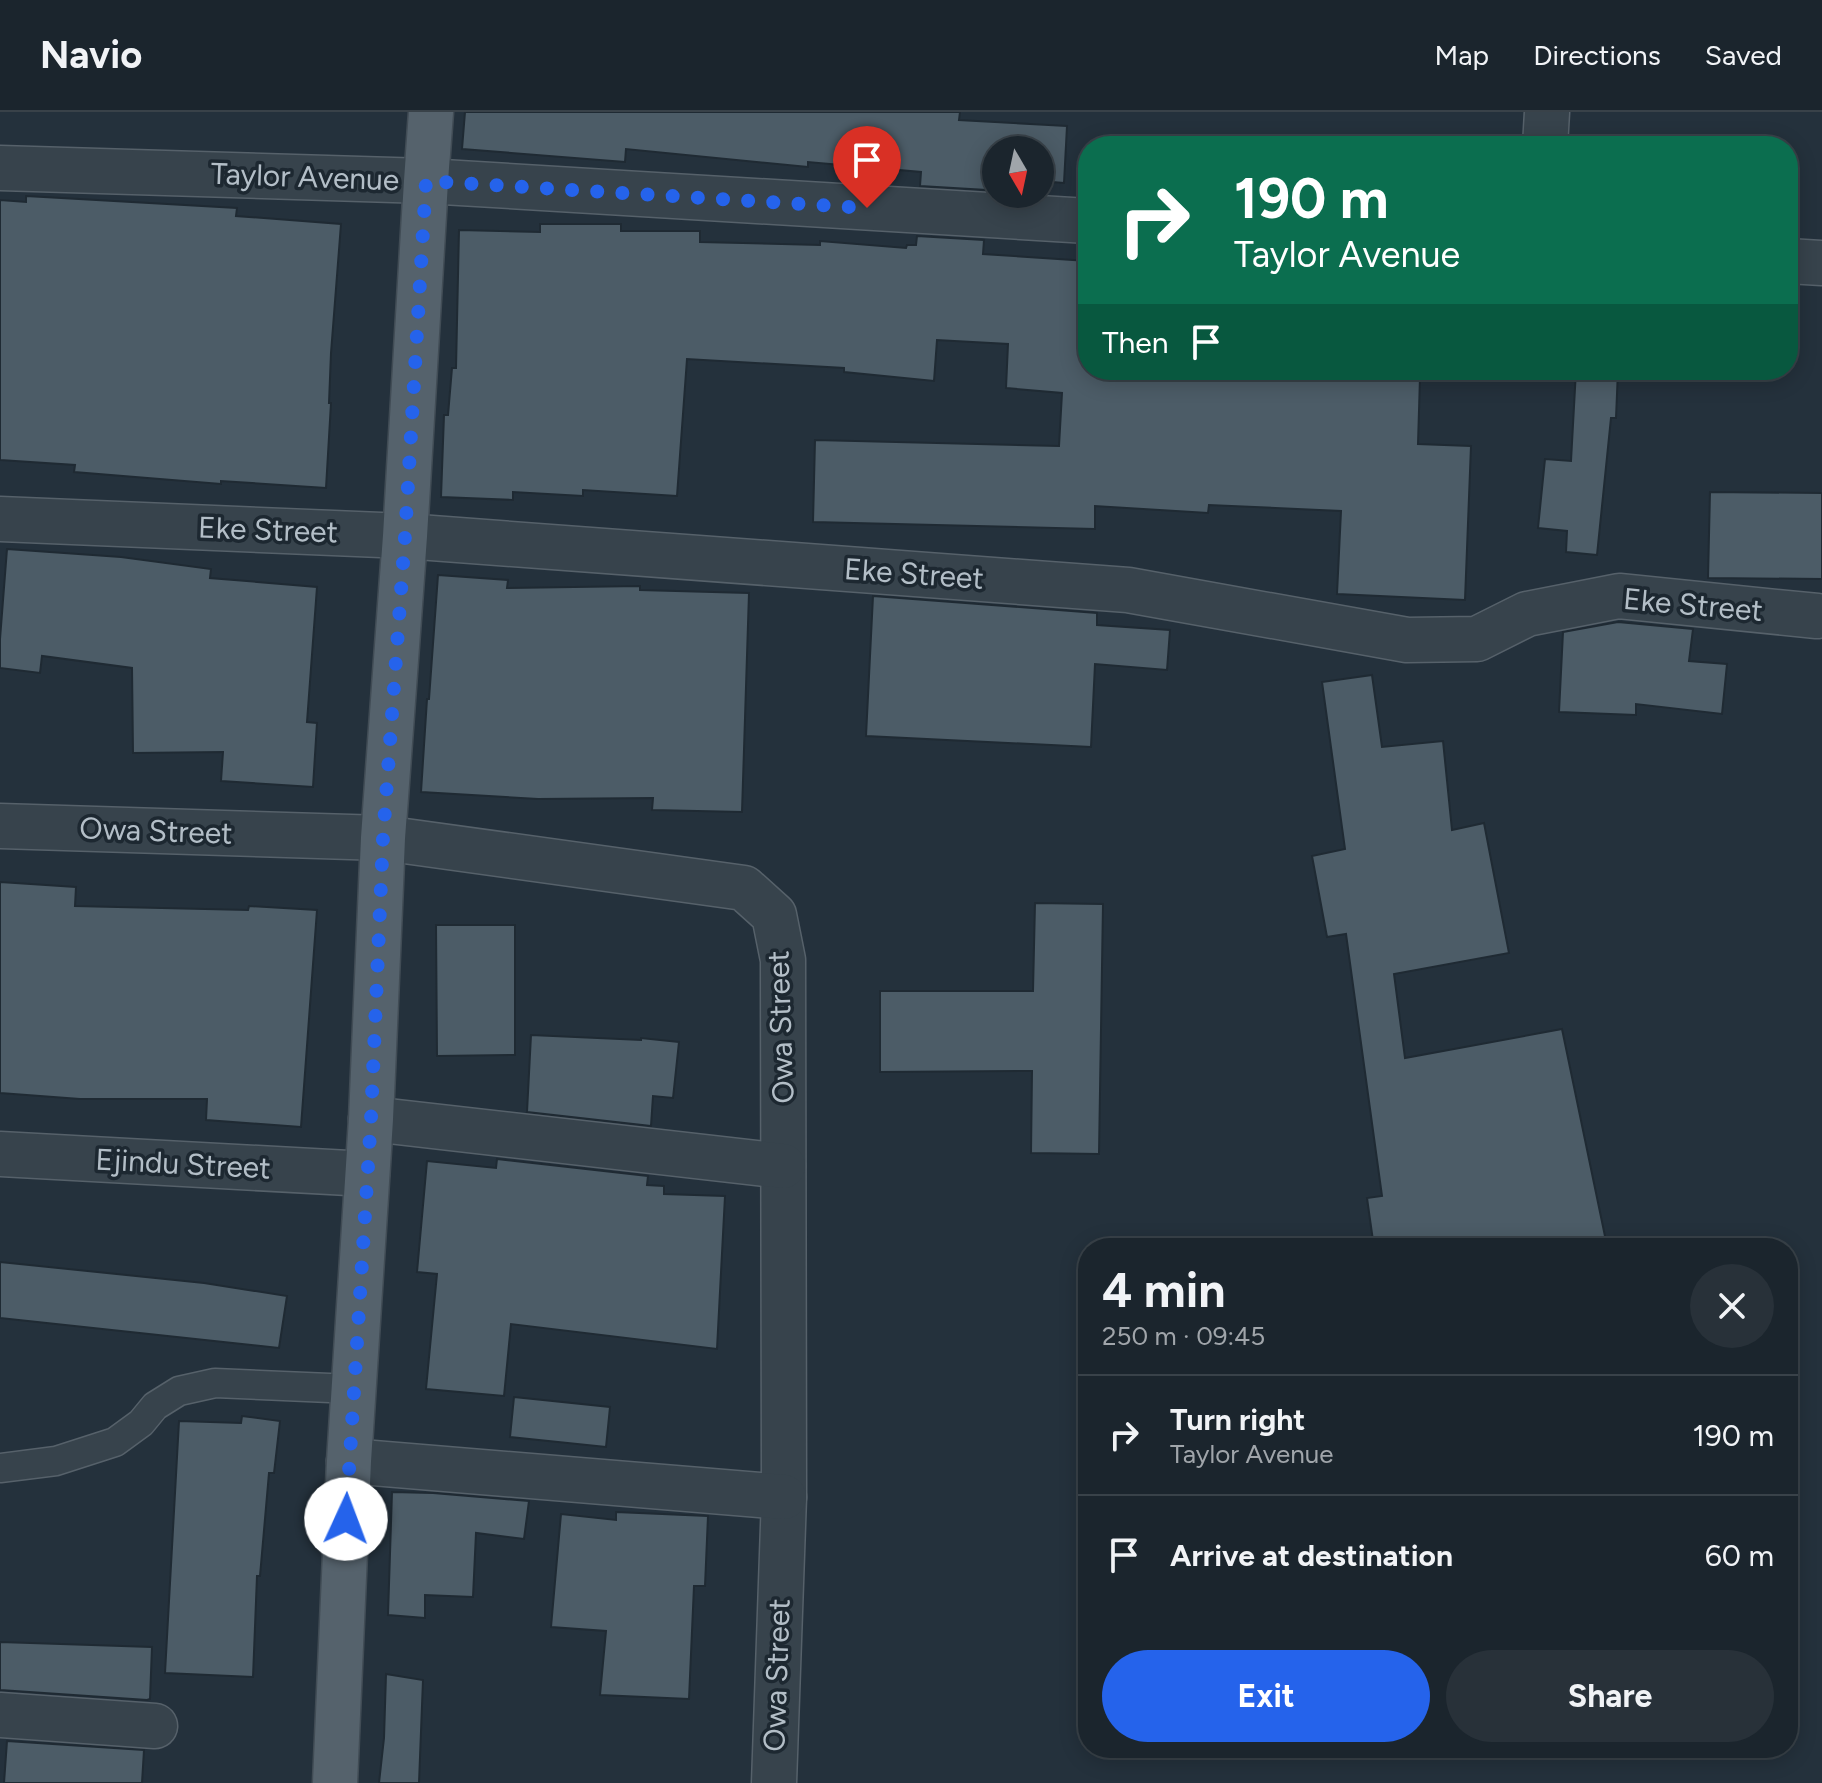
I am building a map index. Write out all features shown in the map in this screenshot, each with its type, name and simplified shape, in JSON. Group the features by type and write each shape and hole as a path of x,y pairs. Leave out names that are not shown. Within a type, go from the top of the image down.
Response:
{"main road":[{"path":"335,1783 383,838 431,112"}],"street":[{"path":"1546,136 1547,112"},
{"name":"Taylor Avenue","path":"0,168 426,181 1078,220"},
{"path":"1798,262 1822,263"},
{"name":"Eke Street","path":"0,519 405,536 1128,590 1407,640 1477,639 1527,614 1619,596 1817,616"},
{"name":"Owa Street","path":"0,826 383,838 744,888 774,915 783,960 784,1497 774,1783"},
{"path":"371,1119 783,1166"},
{"name":"Ejindu Street","path":"0,1154 367,1174"},
{"path":"349,1461 784,1497"},
{"path":"0,1715 155,1726"}],"lane":[{"path":"0,1468 56,1461 115,1442 167,1398 179,1391 203,1385 353,1389"}],"building":[{"path":"465,112 960,112 959,120 1067,126 1064,183 1054,182 1054,136 982,136 982,190 920,186 921,172 808,162 808,167 626,149 625,162 462,149"},
{"path":"26,196 237,208 236,216 341,224 331,353 326,488 221,481 221,484 74,472 75,465 0,460 0,200 26,202"},
{"path":"540,224 621,224 621,231 700,231 700,242 820,245 820,241 906,248 907,245 916,245 917,236 984,240 983,254 1078,260 1078,380 1420,380 1418,444 1471,446 1465,600 1337,594 1341,511 1209,505 1208,513 1095,506 1095,529 813,522 815,440 1059,446 1062,393 1006,388 1008,344 937,340 934,381 844,372 844,368 687,359 677,496 583,490 583,496 513,492 513,500 441,497 444,415 448,415 452,368 456,368 459,230 540,232"},
{"path":"1575,380 1618,380 1616,418 1611,418 1597,555 1566,552 1567,531 1538,528 1545,459 1571,461"},
{"path":"1710,492 1822,493 1822,579 1708,578"},
{"path":"7,549 121,557 211,569 210,578 317,587 307,722 317,723 313,787 221,781 223,752 133,753 132,668 42,656 40,673 0,668"},
{"path":"438,575 508,580 507,588 640,586 640,590 749,593 742,812 652,810 653,798 538,799 421,792"},
{"path":"873,596 1097,613 1097,625 1170,630 1167,670 1095,664 1091,747 866,736"},
{"path":"1618,622 1693,629 1689,661 1727,664 1722,714 1636,704 1636,715 1559,712 1563,632"},
{"path":"1372,675 1382,747 1443,741 1452,830 1484,823 1509,953 1394,974 1405,1058 1562,1029 1605,1238 1373,1238 1367,1198 1382,1196 1346,934 1327,937 1312,856 1345,849 1322,682"},
{"path":"0,882 76,887 75,906 248,910 249,906 317,910 301,1127 206,1120 207,1099 80,1099 0,1093"},
{"path":"1035,903 1103,904 1099,1154 1031,1153 1032,1071 880,1072 880,991 1033,991"},
{"path":"436,925 515,925 515,1055 437,1056"},
{"path":"531,1035 679,1042 673,1098 653,1096 651,1126 527,1112"},
{"path":"497,1159 648,1176 647,1185 664,1186 664,1194 725,1196 717,1349 511,1324 504,1396 426,1389 437,1274 417,1272 427,1161 496,1168"},
{"path":"0,1262 204,1283 287,1296 279,1348 0,1318"},
{"path":"514,1397 610,1407 606,1447 510,1437"},
{"path":"242,1416 280,1421 274,1473 269,1473 260,1576 257,1576 253,1677 165,1673 179,1421 241,1423"},
{"path":"392,1492 529,1501 524,1539 476,1533 473,1597 425,1595 425,1618 388,1615"},
{"path":"616,1512 708,1516 705,1586 694,1586 689,1699 600,1695 606,1631 551,1627 561,1514 616,1520"},
{"path":"0,1642 152,1647 150,1699 0,1690"},
{"path":"386,1674 423,1680 419,1783 379,1783"},
{"path":"7,1741 144,1750 142,1783 4,1783"}],"route":[{"path":"346,1519 371,1119 383,838 426,181 867,208"}]}
